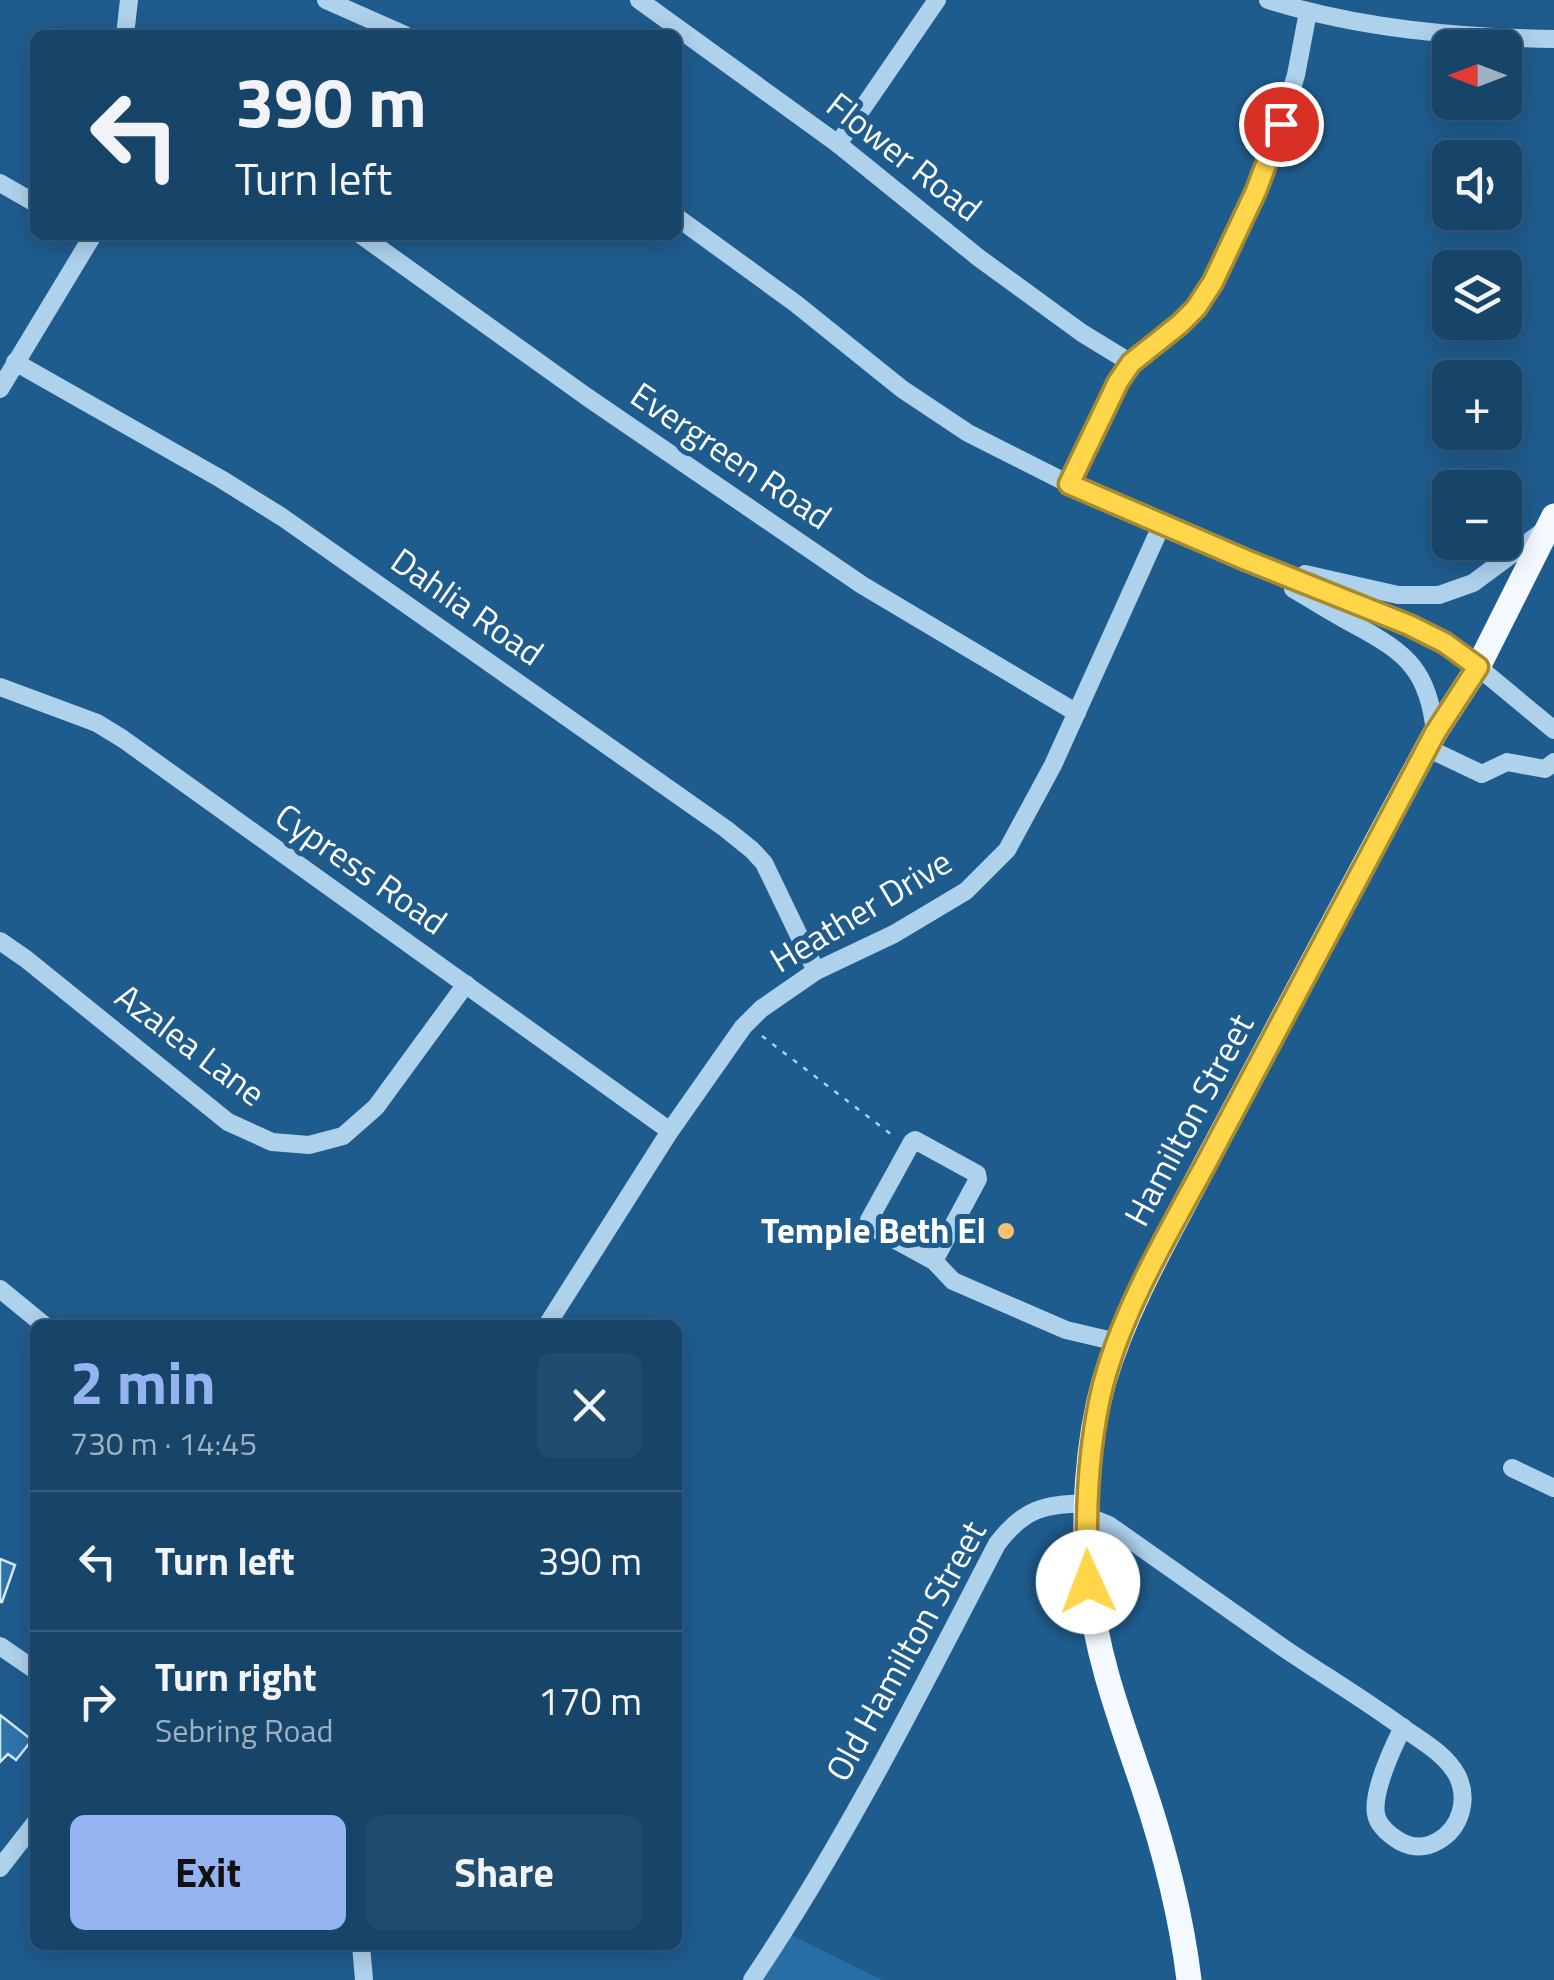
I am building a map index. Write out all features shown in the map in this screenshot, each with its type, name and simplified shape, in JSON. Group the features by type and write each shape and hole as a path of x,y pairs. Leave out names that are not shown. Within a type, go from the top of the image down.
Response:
{"main road":[{"name":"Hamilton Street","path":"1189,1980 1167,1862 1112,1699 1100,1656 1088,1582 1090,1462 1103,1385 1117,1342 1162,1246 1431,741 1478,667 1552,521"}],"street":[{"path":"126,30 129,0"},
{"path":"326,0 394,30"},
{"name":"Flower Road","path":"639,0 680,30"},
{"path":"838,144 937,0"},
{"path":"1268,0 1397,29 1473,38 1554,40"},
{"path":"1069,484 1131,363 1180,324 1213,282 1256,191 1281,124 1308,12"},
{"name":"Flower Road","path":"682,31 838,144 979,258 1082,333 1131,363"},
{"path":"0,183 30,200"},
{"path":"682,221 795,303 902,389 968,433 1069,484 1445,643 1554,730"},
{"path":"0,390 89,240"},
{"name":"Evergreen Road","path":"368,240 587,397 862,585 1076,713"},
{"name":"Dahlia Road","path":"15,362 282,517 726,829 764,864 816,971"},
{"path":"1246,560 1398,595 1439,595 1473,584 1552,521"},
{"name":"Heather Drive","path":"550,1320 670,1131 742,1027 816,971 894,934 966,891 1007,850 1054,765 1162,524"},
{"path":"1246,560 1404,654 1423,682 1432,706 1431,741 1482,774 1507,762 1551,769"},
{"name":"Cypress Road","path":"0,687 79,716 122,739 670,1131"},
{"name":"Azalea Lane","path":"0,942 228,1122 272,1142 309,1145 343,1136 356,1127 376,1107 466,984"},
{"path":"934,1261 978,1179 977,1174 915,1140 870,1226 934,1261 953,1280 978,1292 1066,1330 1117,1342"},
{"path":"0,1289 38,1320"},
{"path":"1512,1468 1554,1488"},
{"name":"Old Hamilton Street","path":"752,1980 875,1777 997,1544 1022,1516 1054,1504 1087,1510"},
{"path":"1087,1510 1286,1649 1403,1727 1441,1754 1462,1788 1461,1814 1456,1825 1439,1841 1424,1847 1401,1842 1388,1833 1376,1814 1377,1796 1403,1727"},
{"path":"0,1646 30,1667"},
{"path":"0,1868 30,1829"},
{"path":"361,1950 364,1980"}],"path":[{"path":"762,1036 909,1147"}],"shaded area":[{"path":"781,1930 882,1980 746,1980"}],"building":[{"path":"0,1559 15,1565 2,1602 0,1602"},
{"path":"0,1715 30,1742 16,1760 8,1754 0,1762"}],"place":[{"name":"Temple Beth El","path":"1006,1231"}],"route":[{"path":"1088,1582 1090,1462 1103,1385 1117,1342 1162,1246 1435,733 1478,667 1445,643 1409,625 1069,484 1131,363 1180,324 1213,282 1256,191 1281,124"}]}
